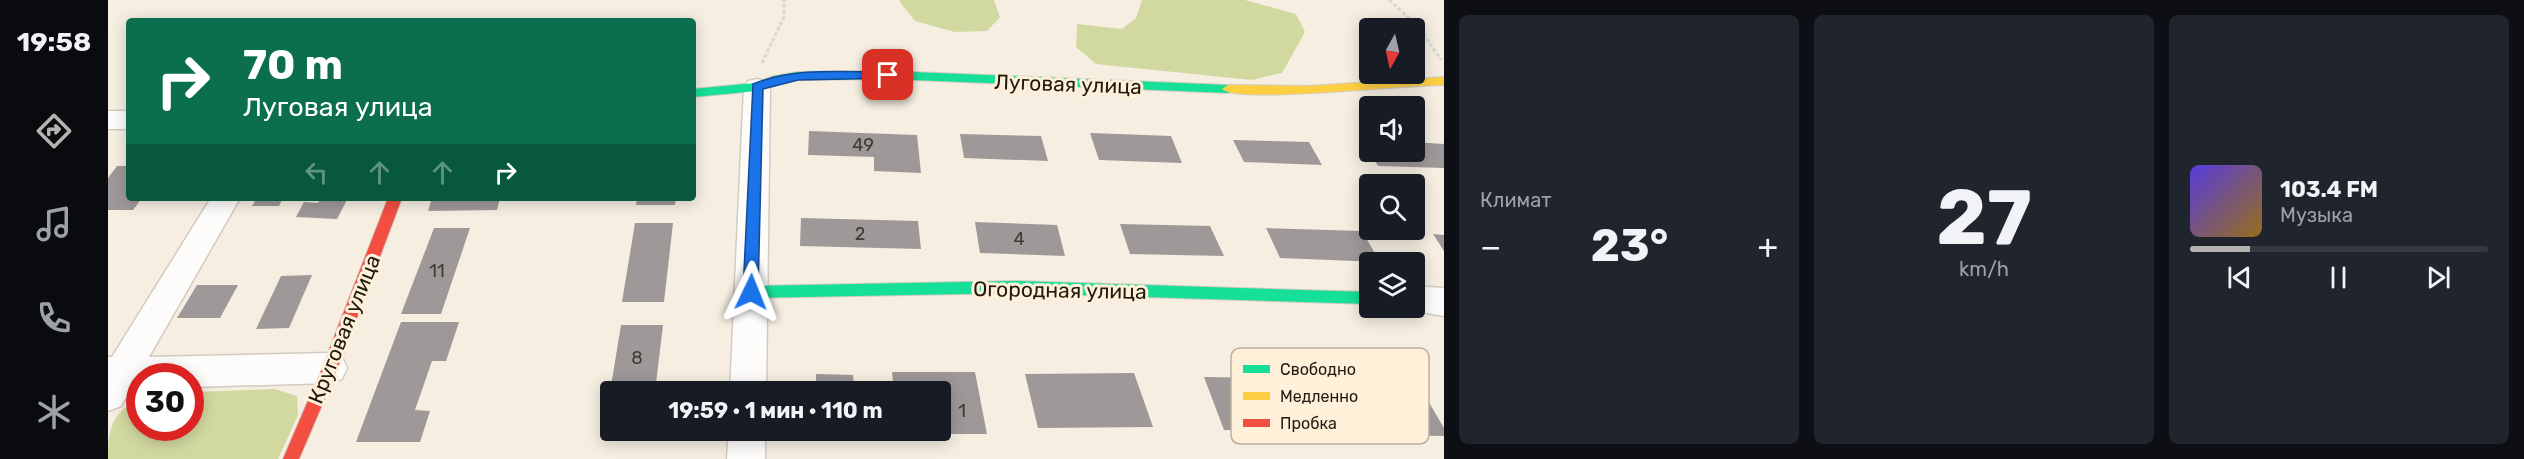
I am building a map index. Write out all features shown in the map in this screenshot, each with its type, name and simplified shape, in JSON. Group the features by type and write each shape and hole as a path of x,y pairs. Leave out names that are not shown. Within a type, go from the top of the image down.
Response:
{"street":[{"name":"Луговая улица","path":"696,93 757,87 774,80 798,76 888,75 1279,91 1359,87 1408,80 1444,81"},
{"path":"748,381 757,87"},
{"path":"108,120 126,120"},
{"path":"112,380 224,201"},
{"name":"Круговая улица","path":"291,459 330,368 394,201"},
{"name":"Огородная улица","path":"751,292 1016,287 1359,298"},
{"path":"1425,300 1444,302"},
{"path":"112,380 330,368"},
{"path":"746,459 747,441"}],"path":[{"path":"757,87 763,54 780,29 786,4 784,0"},
{"path":"1389,0 1419,27 1444,67"}],"green space":[{"path":"994,0 1000,17 987,31 955,32 915,21 899,1"},
{"path":"1142,0 1245,0 1296,14 1305,32 1282,73 1252,80 1096,64 1076,47 1077,24 1122,29 1136,18"},
{"path":"275,389 297,396 298,415 278,459 108,459 110,431 117,417 126,408 126,441 204,441 204,392"}],"building":[{"path":"809,131 917,135 921,173 874,171 874,157 808,155"},
{"path":"1090,133 1171,136 1182,163 1099,160"},
{"path":"960,134 1041,136 1048,161 964,158"},
{"path":"1233,140 1309,142 1322,165 1244,162"},
{"path":"1425,143 1444,144 1444,168 1378,166 1376,162 1425,162"},
{"path":"117,166 126,166 126,201 140,201 133,210 108,210 108,178"},
{"path":"255,201 282,201 279,206 252,206"},
{"path":"319,201 346,201 337,219 296,217 304,202 318,203"},
{"path":"431,201 499,201 497,210 428,211"},
{"path":"637,201 676,201 675,205 636,205"},
{"path":"801,218 918,221 921,249 800,246"},
{"path":"975,222 1057,225 1065,256 980,253"},
{"path":"635,223 673,223 664,302 622,302"},
{"path":"1120,224 1210,226 1224,256 1130,254"},
{"path":"434,228 470,228 441,314 401,314"},
{"path":"1266,228 1359,231 1359,240 1367,240 1374,252 1359,252 1359,261 1280,258"},
{"path":"1433,234 1444,235 1444,251"},
{"path":"312,275 289,328 256,329 281,276"},
{"path":"197,285 238,285 220,318 177,318"},
{"path":"401,322 459,322 446,361 432,361 415,410 430,411 420,442 356,442"},
{"path":"621,325 663,325 656,381 612,381"},
{"path":"892,372 975,372 987,434 951,434 951,381 893,381"},
{"path":"1134,373 1153,427 1038,428 1025,374"},
{"path":"816,374 853,375 853,381 816,381"},
{"path":"1204,377 1231,377 1231,430 1224,430"},
{"path":"1429,402 1444,428 1444,436 1429,436"}],"traffic: fast":[{"path":"696,93 757,87 774,80 798,76 888,75 1228,89"},
{"path":"751,292 1016,287 1359,298"}],"traffic: slow":[{"path":"1228,89 1309,89 1444,81"}],"traffic: jam":[{"path":"291,459 330,368 394,201"}],"route":[{"path":"751,292 757,87 774,80 798,76 888,75"}]}
